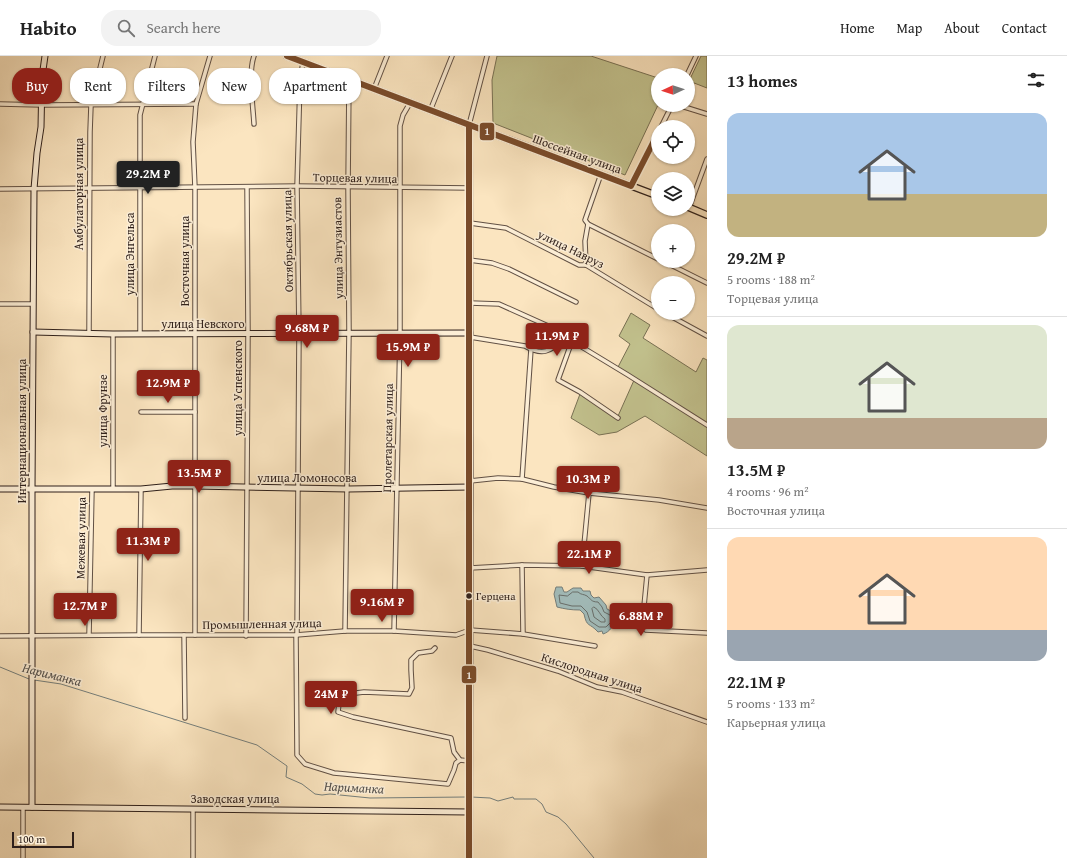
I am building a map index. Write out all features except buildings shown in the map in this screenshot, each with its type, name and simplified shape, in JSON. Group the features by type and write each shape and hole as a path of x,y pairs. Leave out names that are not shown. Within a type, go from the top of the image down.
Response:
{"main road":[{"name":"Шоссейная улица","path":"287,56 319,68"},
{"name":"Шоссейная улица","path":"361,84 651,193"},
{"path":"469,125 469,858"},
{"path":"695,210 707,214"}],"street":[{"name":"Интернациональная улица","path":"32,807 34,189 41,127 42,77 45,56"},
{"name":"Амбулаторная улица","path":"89,333 91,105 103,56"},
{"name":"улица Энгельса","path":"140,334 140,115 155,56"},
{"name":"Восточная улица","path":"199,94 210,56"},
{"path":"254,56 252,62 252,82 254,124"},
{"path":"374,89 387,56"},
{"path":"430,111 452,56"},
{"path":"469,125 488,56"},
{"path":"690,68 696,56"},
{"name":"Октябрьская улица","path":"303,62 300,81 297,186 299,333 297,755 305,764 334,773 448,784 456,763 460,760"},
{"name":"Пролетарская улица","path":"394,631 400,332 400,126 403,114 410,103"},
{"path":"0,104 196,104"},
{"name":"Восточная улица","path":"195,635 194,142 196,104"},
{"name":"улица Энтузиастов","path":"345,631 348,489 349,104"},
{"path":"695,110 707,114"},
{"path":"632,186 651,147"},
{"path":"695,189 707,159"},
{"path":"601,174 585,220 588,224 651,256"},
{"name":"Торцевая улица","path":"0,189 247,188 297,186 348,188 470,188"},
{"name":"улица Успенского","path":"246,636 248,488 247,188"},
{"name":"улица Навруз","path":"470,223 506,228 579,265 586,265 651,305"},
{"path":"586,265 585,241 588,224"},
{"path":"469,260 492,263 509,269 576,302"},
{"path":"677,268 707,283"},
{"path":"470,303 499,304 566,334 568,336 567,338 707,426"},
{"path":"0,304 33,304"},
{"path":"678,320 707,336"},
{"name":"улица Невского","path":"33,332 113,334 248,334 400,332 470,335"},
{"name":"улица Фрунзе","path":"113,334 114,489"},
{"path":"470,335 525,346 531,349 548,351 555,348 567,338"},
{"path":"572,341 558,380 580,392 618,418"},
{"path":"522,479 531,349"},
{"path":"141,412 195,412"},
{"name":"улица Ломоносова","path":"0,489 114,489 172,486 348,489 398,488 470,484 498,478 522,479 554,487 589,493 659,500 707,508"},
{"path":"139,635 141,488"},
{"name":"Межевая улица","path":"89,635 92,489"},
{"path":"582,566 589,493"},
{"path":"522,566 523,634"},
{"path":"470,568 582,566 647,575 707,570"},
{"path":"647,575 642,626 646,630 707,633"},
{"name":"Промышленная улица","path":"0,636 246,636 297,635 345,631 394,631 456,635 470,630 523,634 595,646"},
{"path":"184,635 185,718"},
{"name":"Кислородная улица","path":"470,646 558,671 597,687 622,692 707,722"},
{"path":"435,648 432,651 418,653 411,660 412,688 409,694 364,692 340,695 338,712 360,719 451,738 454,752 460,760 469,761"},
{"name":"Заводская улица","path":"0,807 469,810"},
{"path":"22,807 23,858"},
{"path":"193,809 193,858"}],"green space":[{"path":"497,56 591,56 651,76 651,112 655,112 625,175 493,123 492,80"},
{"path":"701,56 707,56 707,88 695,83 695,68"},
{"path":"631,313 650,325 643,338 696,372 703,358 707,360 707,456 645,416 617,432 599,435 571,418 580,394 618,416 635,378 618,367 630,344 619,336"}],"water":[{"path":"556,587 562,587 564,592 567,592 573,588 581,588 583,591 590,591 594,598 599,597 606,605 607,609 613,612 616,618 608,632 603,634 602,631 598,632 587,623 584,614 580,610 557,607 554,594"}],"waterway":[{"name":"Нариманка","path":"0,667 29,679"},
{"name":"Нариманка","path":"34,680 61,684 257,745 287,766 286,777 302,784 315,794 370,798 467,797"},
{"name":"Нариманка","path":"471,797 490,798 498,801 513,797 514,799 536,799 542,804 546,812 558,817 566,824 594,858"}],"transit line":[{"name":"1","path":"287,56 631,186 651,147"},
{"name":"1","path":"469,125 469,858"}],"place":[{"name":"Герцена","path":"469,596"}]}
